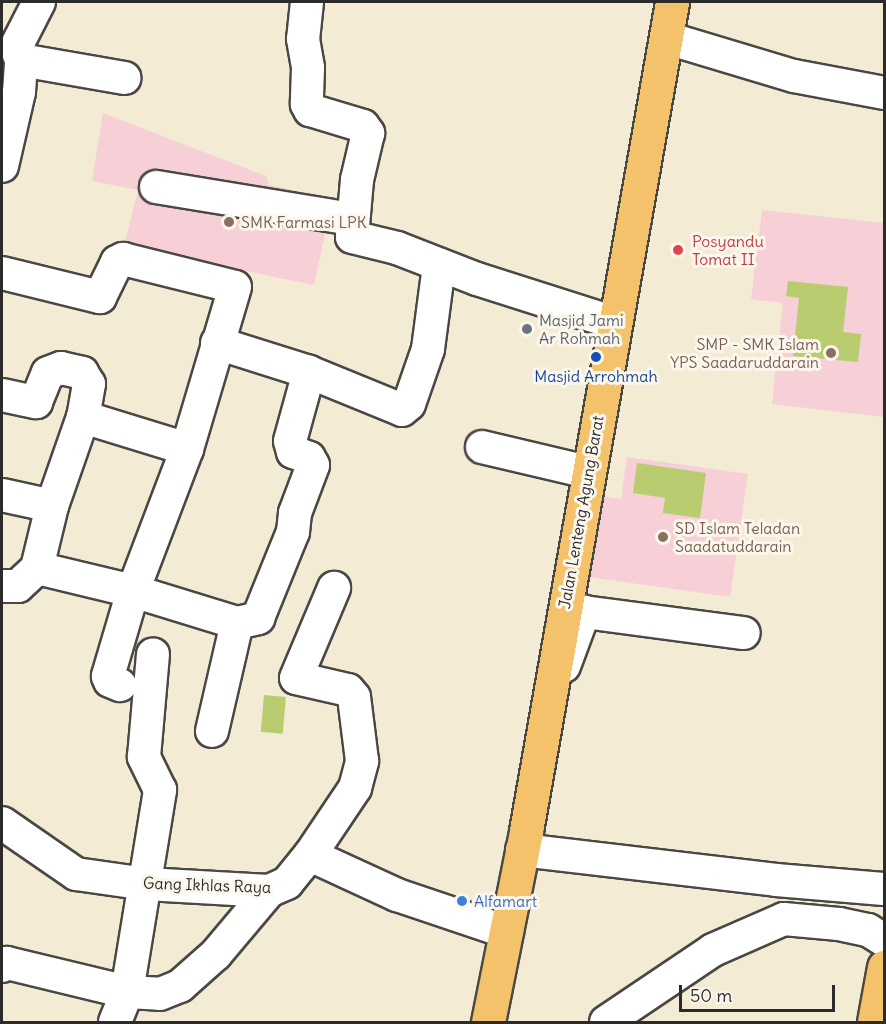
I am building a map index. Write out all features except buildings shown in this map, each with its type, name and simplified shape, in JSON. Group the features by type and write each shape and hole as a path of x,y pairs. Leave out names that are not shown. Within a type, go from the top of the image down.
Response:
{"main road":[{"name":"Jalan Lenteng Agung Barat","path":"488,1023 522,850 672,2"},
{"path":"874,1023 885,967"}],"street":[{"path":"2,166 19,92 21,60 16,46 39,2"},
{"path":"307,2 303,39 307,105 310,110 363,126 368,134 352,219 352,237 397,248 472,277 615,323"},
{"path":"667,38 794,75 885,93"},
{"path":"21,60 123,78"},
{"path":"156,187 352,219"},
{"path":"2,273 100,297 117,262 123,260 234,286 187,448 133,591 108,676 110,681 120,685"},
{"path":"217,343 309,372 397,409 407,408 428,349 439,265"},
{"path":"2,395 36,402 48,373 61,368 82,373 89,384 83,417 52,506 37,568 18,585 2,586"},
{"path":"37,568 133,591 237,623 258,618 293,532 296,513 313,465 309,458 293,452 290,441 309,372"},
{"path":"83,417 187,448"},
{"path":"482,447 588,472"},
{"path":"2,495 52,506"},
{"name":"Gang Ikhlas Raya","path":"2,824 76,874 146,884 269,891 287,883 310,855 355,788 362,762 354,697 348,690 297,678 334,588"},
{"path":"545,718 584,612 744,633"},
{"path":"212,731 237,623"},
{"path":"115,1023 127,992 160,790 144,757 153,654"},
{"path":"522,850 776,880 885,888"},
{"path":"310,855 397,895 507,932"},
{"path":"2,966 7,963 127,992 160,994 180,986 216,954 269,891"},
{"path":"606,1023 713,950 784,919 839,924 867,930 885,940"}],"shaded area":[{"name":"SMK Farmasi LPK","path":"103,113 266,176 269,185 333,198 314,285 124,246 138,190 92,181"},
{"name":"SMP - SMK Islam YPS Saadaruddarain","path":"762,210 884,223 884,417 772,404 783,303 751,299"},
{"name":"SD Islam Teladan Saadatuddarain","path":"627,457 748,474 730,597 582,576 594,495 621,499"}],"green space":[{"path":"788,281 848,287 843,332 861,334 858,362 793,356 799,298 786,296"},
{"path":"637,463 706,473 700,518 663,513 665,498 633,493"},
{"path":"264,695 286,697 283,734 261,732"}],"place":[{"name":"SMK Farmasi LPK","path":"229,222"},
{"name":"Posyandu Tomat II","path":"678,250"},
{"name":"Masjid Jami Ar Rohmah","path":"527,329"},
{"name":"SMP - SMK Islam YPS Saadaruddarain","path":"831,353"},
{"name":"Masjid Arrohmah","path":"596,357"},
{"name":"SD Islam Teladan Saadatuddarain","path":"663,537"},
{"name":"Alfamart","path":"462,901"}]}
